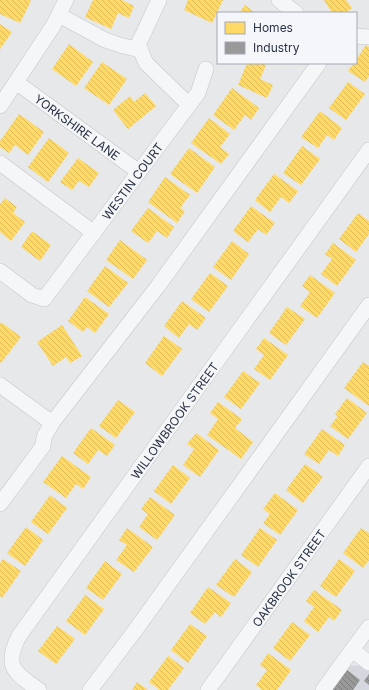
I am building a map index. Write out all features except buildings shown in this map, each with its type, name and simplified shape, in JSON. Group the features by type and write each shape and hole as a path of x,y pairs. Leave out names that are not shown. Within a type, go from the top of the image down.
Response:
{"street":[{"path":"0,106 53,26 66,0"},
{"path":"158,0 138,44 146,63 189,105"},
{"path":"279,0 295,12"},
{"path":"59,15 105,40 141,50"},
{"path":"357,36 369,37"},
{"path":"0,504 43,446 44,437 52,422 158,286 318,64"},
{"name":"WESTIN COURT","path":"0,271 32,295 44,299 198,93 206,69"},
{"name":"YORKSHIRE LANE","path":"16,82 139,172"},
{"name":"WILLOWBROOK STREET","path":"39,690 21,677 13,666 11,656 19,636 369,150"},
{"path":"0,164 94,233"},
{"path":"90,690 134,632 369,305"},
{"path":"0,385 52,422"},
{"name":"OAKBROOK STREET","path":"208,690 369,466"},
{"path":"323,690 369,627"},
{"path":"352,650 369,663"}],"shaded area":[{"path":"369,665 369,690 328,690 345,666"}]}
